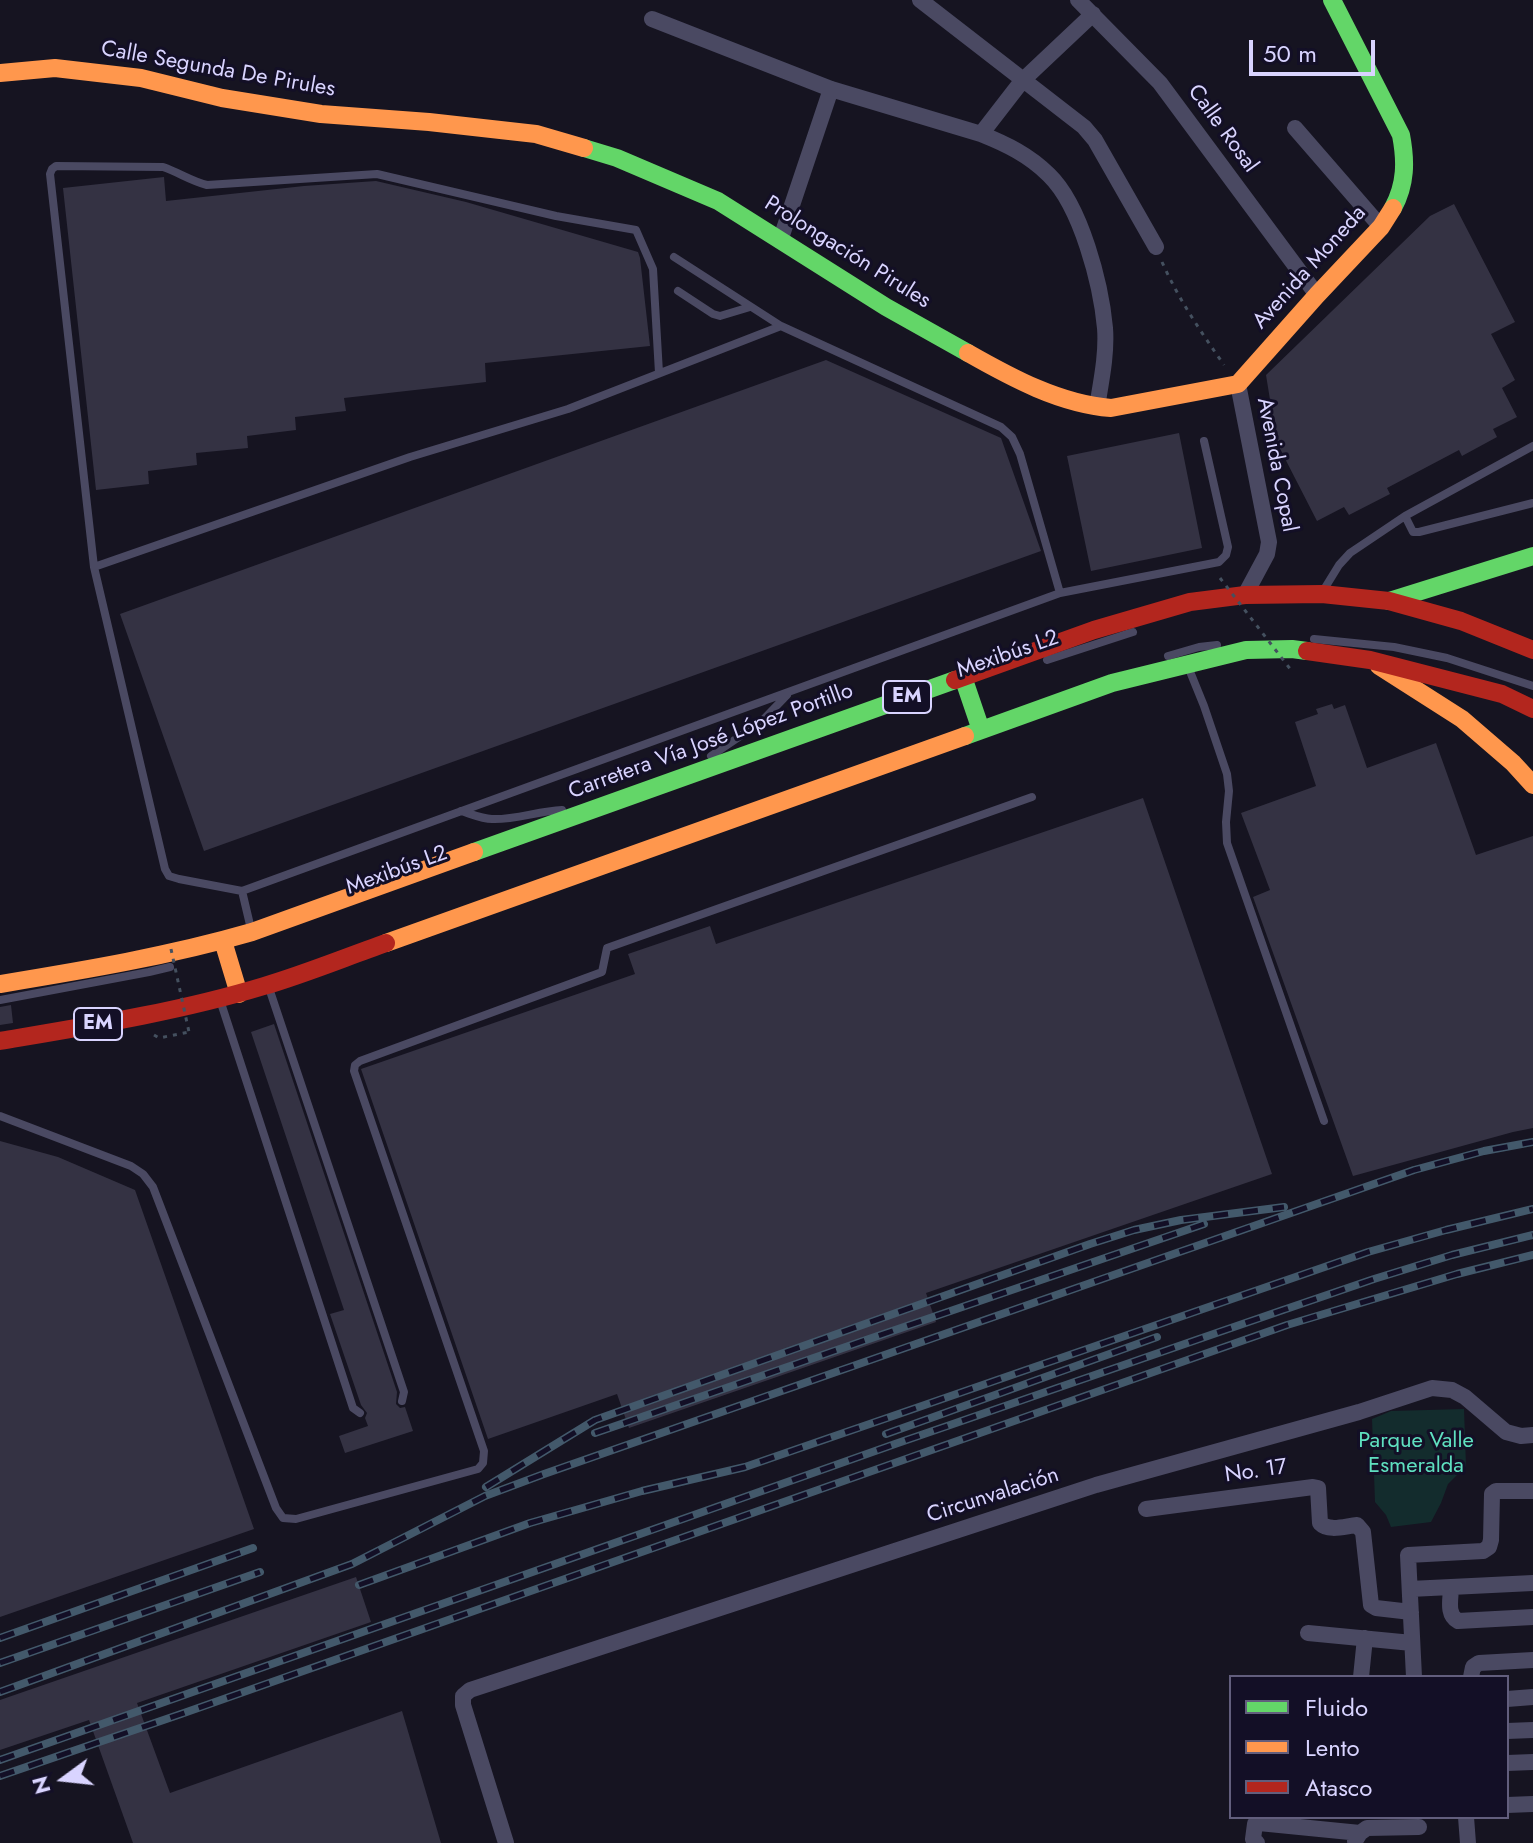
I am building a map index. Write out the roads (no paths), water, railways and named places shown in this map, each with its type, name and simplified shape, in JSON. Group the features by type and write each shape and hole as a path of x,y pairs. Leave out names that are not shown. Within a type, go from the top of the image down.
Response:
{"main road":[{"name":"Avenida Moneda","path":"1238,384 1381,227 1396,204 1405,177 1401,135 1332,0"},
{"name":"Calle Segunda De Pirules","path":"0,73 55,68 141,78 222,98 321,114 429,122"},
{"name":"Prolongación Pirules","path":"429,122 536,134 617,158 718,201 886,307 1014,379 1081,404 1111,408 1238,384"},
{"path":"1389,601 1533,556"},
{"name":"Carretera Vía José López Portillo","path":"0,984 221,949 252,932 681,778 966,685 1094,630 1190,602 1292,593 1389,601 1461,621 1533,650"},
{"name":"EM","path":"0,1041 133,1018 233,988 268,985 978,722 1112,683 1246,650 1292,649 1370,660 1502,694 1533,709"},
{"path":"1370,660 1462,719 1513,763 1533,785"},
{"path":"966,685 978,722"},
{"path":"221,949 233,988"}],"street":[{"path":"920,0 1071,116 1095,140 1156,247"},
{"name":"Calle Rosal","path":"1078,0 1160,83 1317,295"},
{"path":"981,134 1022,81 1093,14"},
{"path":"652,19 831,89 981,134 1020,151 1051,176 1069,204 1086,241 1098,289 1105,330 1097,407"},
{"path":"780,241 831,89"},
{"path":"1295,128 1381,227"},
{"name":"Avenida Copal","path":"1238,384 1269,542 1267,554 1245,595"},
{"name":"Circunvalación","path":"506,1843 463,1705 463,1696 470,1690 1096,1485 1359,1412 1432,1388 1452,1390 1465,1397 1506,1432 1533,1435"},
{"name":"No. 17","path":"1146,1509 1318,1488 1320,1523 1323,1526 1327,1529 1357,1525 1363,1532 1371,1605 1411,1612"},
{"path":"1414,1675 1408,1555 1483,1551 1489,1547 1491,1540 1492,1494 1496,1491 1533,1491"},
{"path":"1410,1589 1533,1583"},
{"path":"1451,1587 1450,1614 1458,1621 1533,1617"},
{"path":"1308,1633 1412,1643"},
{"path":"1361,1675 1365,1638"},
{"path":"1471,1675 1473,1667 1479,1663 1533,1660"},
{"path":"1509,1699 1533,1697"},
{"path":"1509,1731 1533,1730"},
{"path":"1509,1763 1533,1762"},
{"path":"1509,1805 1533,1804"},
{"path":"1466,1819 1468,1843"},
{"path":"1257,1843 1253,1839 1253,1828 1259,1823 1356,1838 1367,1828 1419,1829"}],"lane":[{"path":"659,373 653,269 636,230 556,216 377,174 207,185 163,167 56,166 52,169 50,174 94,567 169,876 242,891 1060,593 1219,562 1226,555 1228,547 1204,441"},
{"path":"674,257 781,326 1001,427 1012,437 1020,454 1060,593"},
{"path":"678,291 720,316 750,307"},
{"path":"94,567 410,457 568,409 781,326"},
{"path":"1322,594 1350,553 1405,516 1533,446"},
{"path":"1405,516 1413,532 1419,532 1533,503"},
{"path":"1279,605 1348,604 1405,614 1467,633 1533,660"},
{"name":"Mexibús L2","path":"1042,662 1147,627"},
{"path":"1155,660 1199,647 1276,639"},
{"path":"1306,639 1394,647 1447,658 1533,686"},
{"path":"1187,664 1227,774 1227,843 1324,1121"},
{"path":"1096,678 1111,673"},
{"path":"681,778 761,722 790,691"},
{"path":"0,1116 131,1166 143,1174 153,1187 276,1508 283,1518 296,1519 478,1469 483,1463 484,1451 354,1071 355,1065 602,972 607,948 1032,797"},
{"path":"461,811 488,820 547,811 598,808"},
{"path":"242,891 252,932"},
{"name":"Mexibús L2","path":"221,949 389,893"},
{"path":"0,1000 175,965"},
{"path":"268,985 404,1392 402,1401"},
{"path":"233,988 353,1408 360,1413"},
{"path":"0,1033 100,1014"}],"railway":[{"path":"0,1692 352,1564 485,1496 544,1474 1414,1170 1484,1151 1533,1142"},
{"path":"486,1487 595,1420 1090,1244 1181,1220 1284,1207"},
{"path":"359,1585 530,1523 642,1491 745,1467 1368,1252 1533,1209"},
{"path":"595,1433 1204,1224"},
{"path":"0,1760 1283,1310 1452,1255 1533,1235"},
{"path":"0,1776 1287,1325 1457,1274 1533,1255"},
{"path":"886,1434 1157,1337"},
{"path":"0,1638 253,1548"},
{"path":"0,1663 260,1572"}],"park label":[{"name":"Parque Valle Esmeralda","path":"1416,1454"}]}
